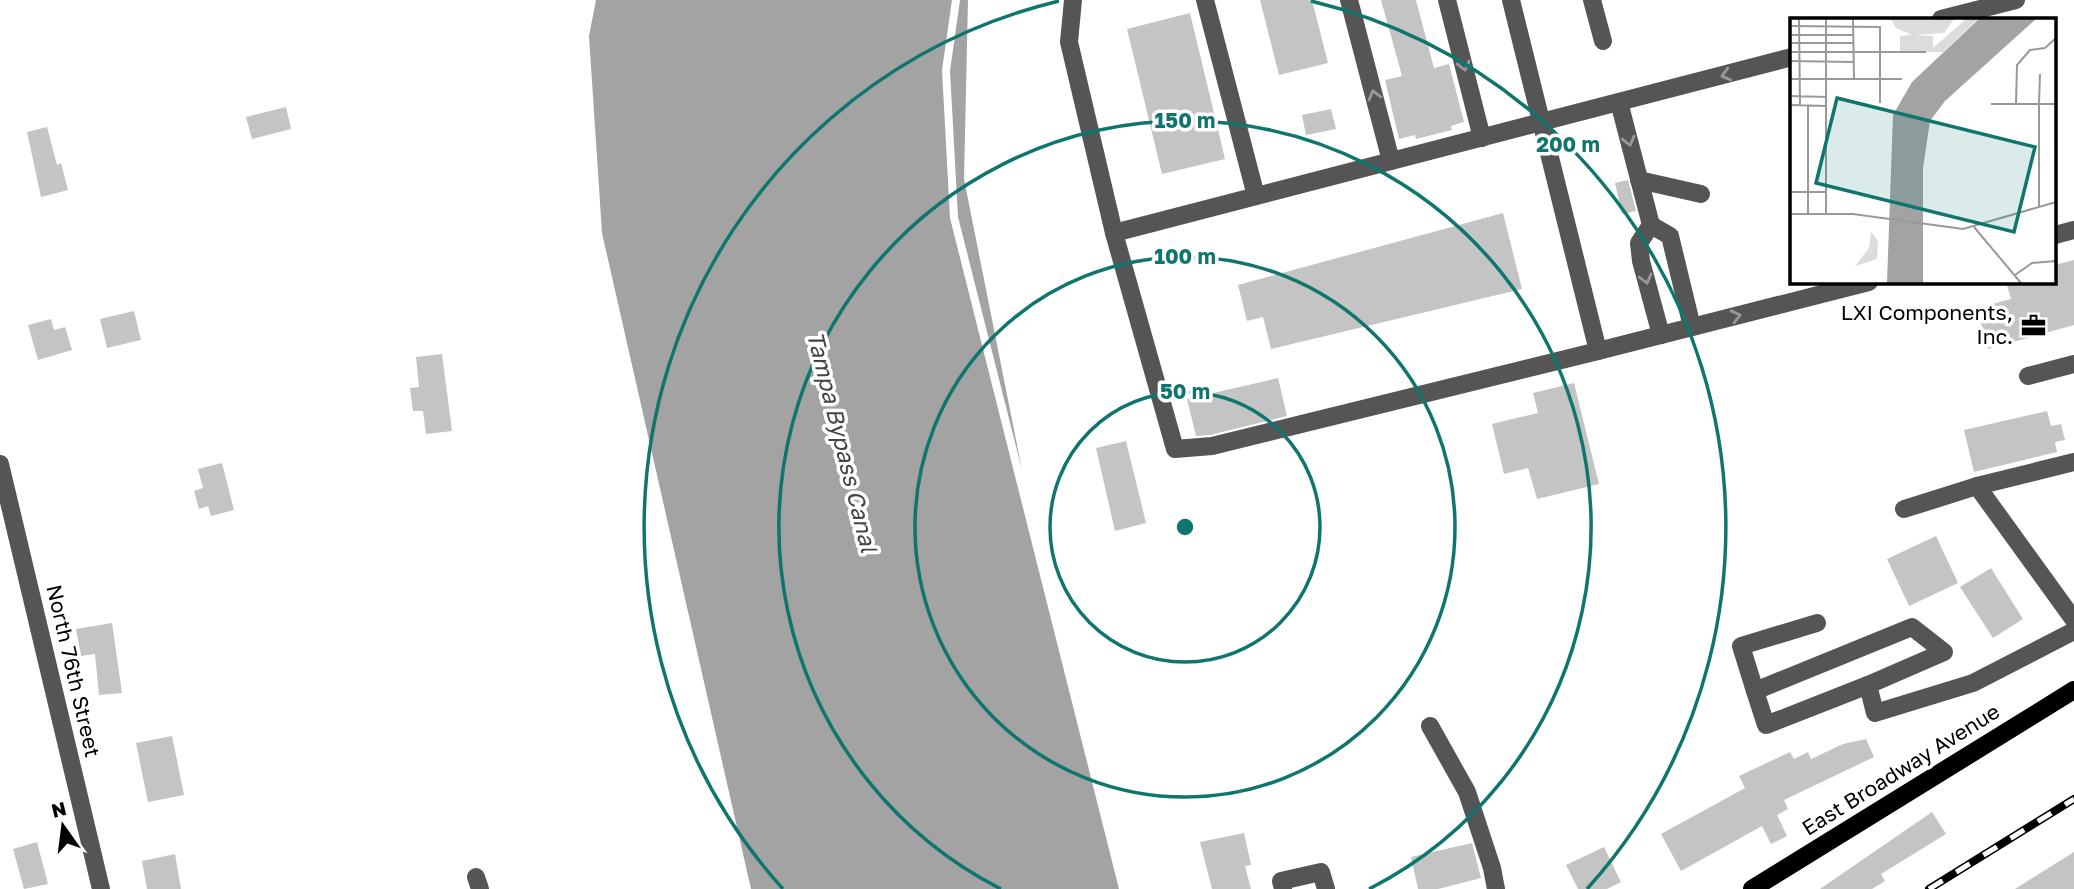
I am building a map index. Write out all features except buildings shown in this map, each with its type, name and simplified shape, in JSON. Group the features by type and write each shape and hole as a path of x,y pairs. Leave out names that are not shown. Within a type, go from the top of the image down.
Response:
{"main road":[{"name":"East Broadway Avenue","path":"1752,889 2074,690"}],"street":[{"path":"1073,0 1069,42 1114,233 1175,449 1212,446 1861,284"},
{"path":"1205,0 1256,196"},
{"path":"1349,0 1391,161"},
{"path":"1447,0 1482,138"},
{"path":"1511,0 1598,351"},
{"path":"1592,0 1603,41"},
{"path":"1945,18 2016,0"},
{"path":"1114,233 1790,58"},
{"path":"1619,102 1651,225 1670,236 1692,327"},
{"path":"1639,180 1701,194"},
{"path":"1651,225 1639,243 1641,261 1661,335"},
{"path":"2056,235 2074,230"},
{"path":"2028,376 2074,364"},
{"path":"1904,509 1977,486 2074,462"},
{"name":"North 76th Street","path":"0,464 101,889"},
{"path":"1977,486 2074,620"},
{"path":"1755,691 1912,627 1944,652 1766,725 1755,691 1741,646 1816,623"},
{"path":"1868,685 1875,713 1973,683 2074,631"},
{"path":"1430,726 1467,792 1492,868 1496,889"},
{"path":"1283,889 1281,881 1321,872 1326,889"}],"water":[{"name":"Tampa Bypass Canal","path":"596,0 952,0 942,70 950,218 1119,889 751,889 602,233 589,36"},
{"path":"960,0 968,0 964,179 1022,470 958,217 950,71"}],"railway":[{"path":"1929,889 2074,799"}],"place":[{"name":"LXI Components, Inc.","path":"2033,325"}]}
